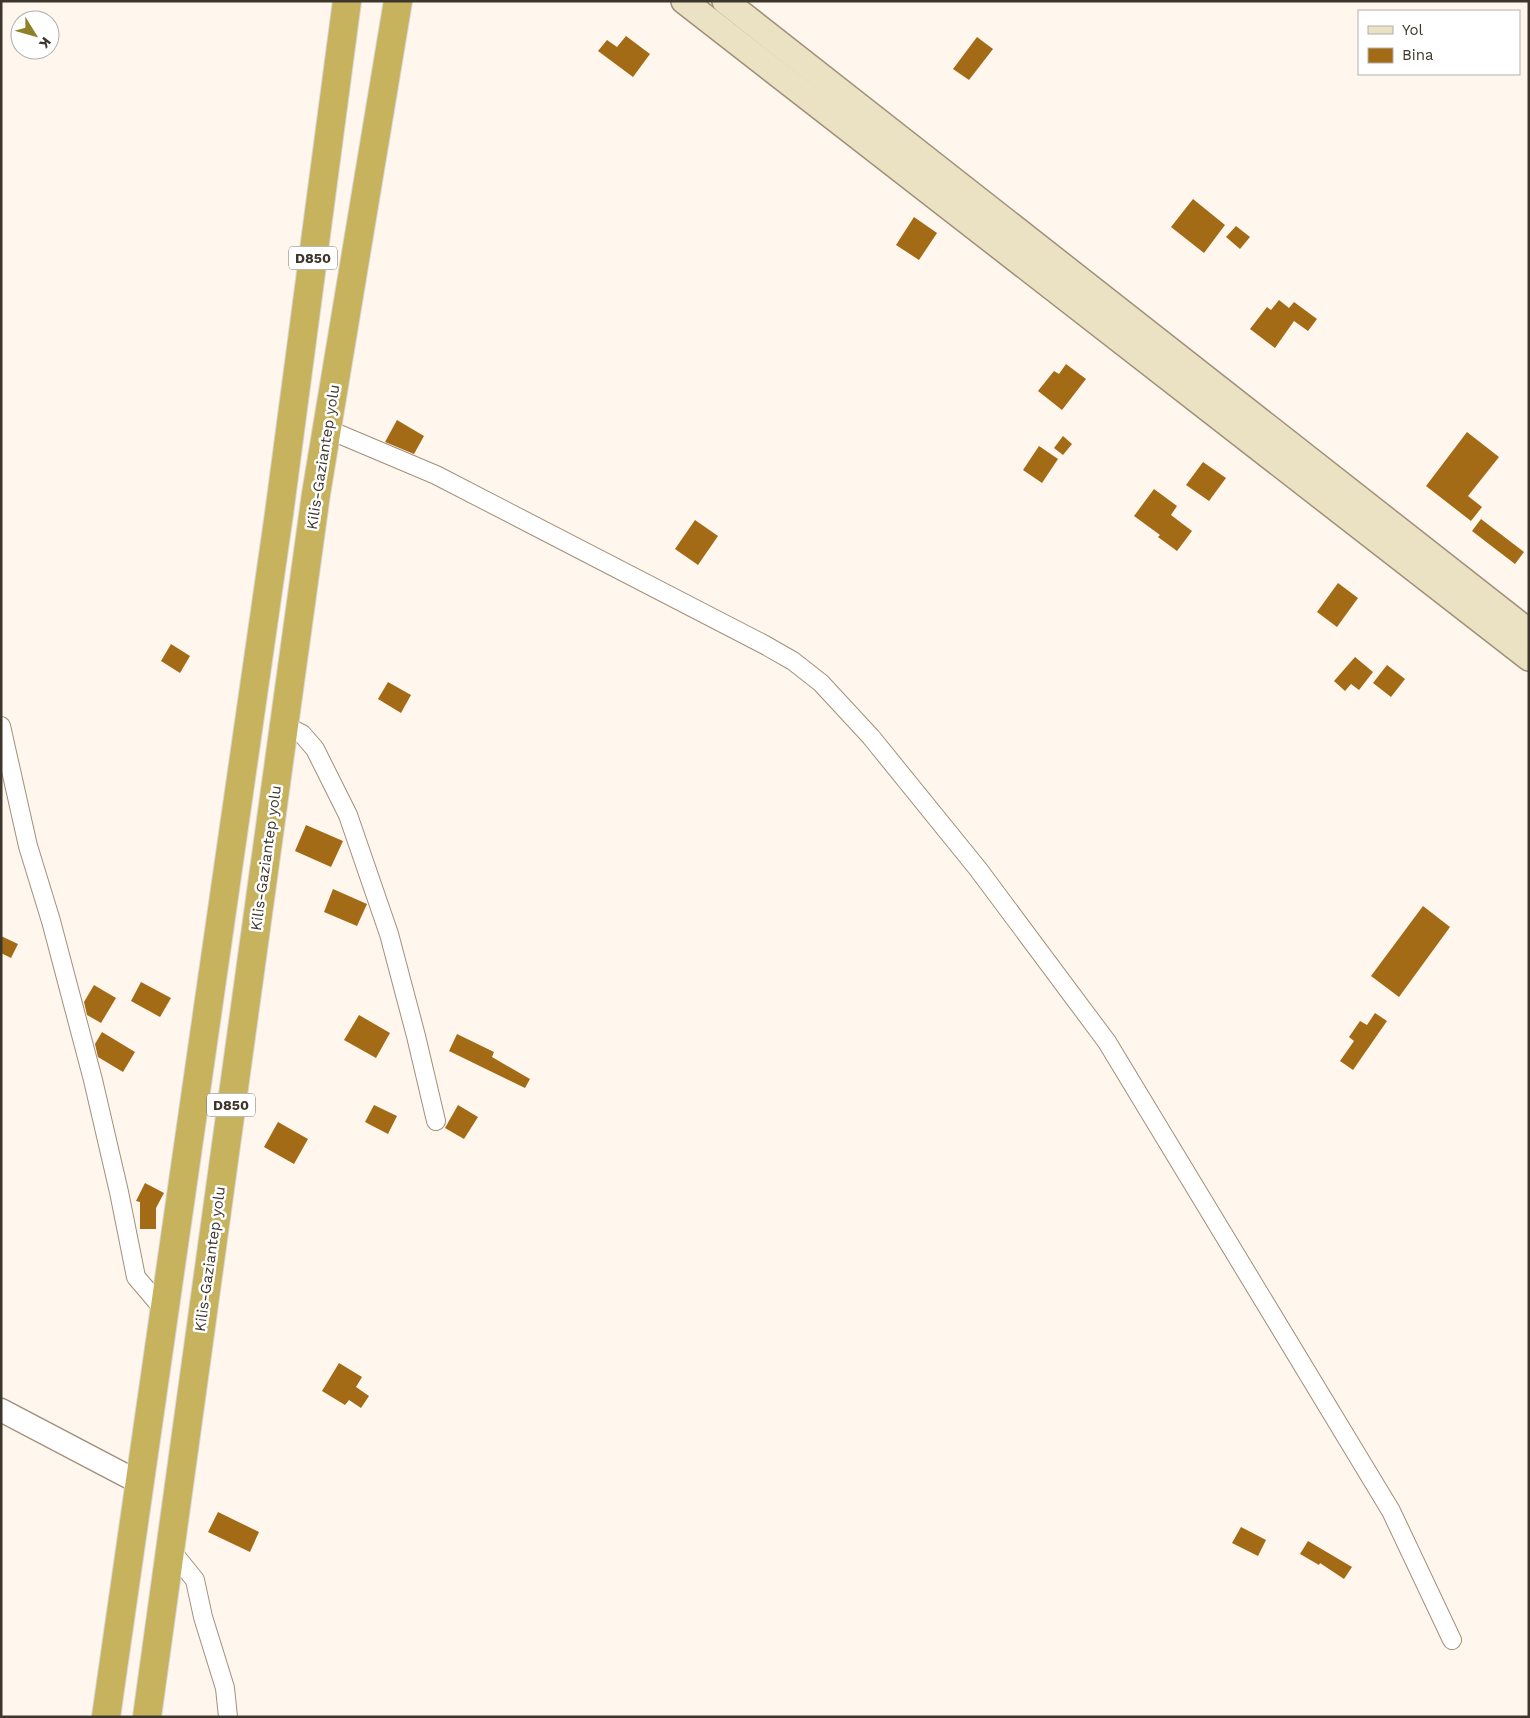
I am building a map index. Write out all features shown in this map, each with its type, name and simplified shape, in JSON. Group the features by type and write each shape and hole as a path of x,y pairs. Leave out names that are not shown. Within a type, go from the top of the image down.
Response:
{"highway":[{"name":"D850","path":"106,1717 280,504 347,1"},
{"name":"Kilis-Gaziantep yolu","path":"147,1717 315,504 398,1"}],"main road":[{"path":"684,1 1529,658"},
{"path":"726,1 1529,632"}],"street":[{"path":"327,429 436,475 765,645 793,661 821,683 871,738 978,869 1107,1042 1391,1511 1452,1640"},
{"path":"284,725 302,734 315,749 348,815 388,934 416,1036 436,1121"},
{"path":"1,726 28,846 51,921 93,1080 119,1192 136,1278 164,1310"},
{"path":"1,1410 140,1484"},
{"path":"170,1549 195,1580 203,1617 225,1688 228,1717"}],"building":[{"path":"626,36 650,54 633,77 598,51 607,40 617,47"},
{"path":"977,37 993,49 969,80 953,69"},
{"path":"1193,199 1225,225 1204,253 1171,227"},
{"path":"914,217 937,233 919,260 896,245"},
{"path":"1236,226 1250,237 1240,249 1226,237"},
{"path":"1279,300 1289,308 1294,302 1317,319 1308,331 1294,321 1275,348 1250,329 1267,307 1271,310"},
{"path":"1066,364 1086,379 1062,410 1038,391 1054,371 1059,374"},
{"path":"397,420 424,436 414,454 385,442"},
{"path":"1467,432 1499,457 1468,496 1482,507 1471,521 1426,486"},
{"path":"1063,436 1072,444 1063,455 1054,448"},
{"path":"1039,446 1058,459 1042,483 1023,470"},
{"path":"1203,462 1226,478 1209,501 1186,485"},
{"path":"1154,489 1177,506 1171,515 1192,531 1177,551 1158,537 1160,535 1134,516"},
{"path":"1481,519 1524,552 1515,564 1472,531"},
{"path":"695,520 718,536 698,565 675,549"},
{"path":"1338,583 1358,598 1337,627 1317,612"},
{"path":"171,644 190,656 180,673 161,661"},
{"path":"1355,657 1373,672 1359,690 1351,684 1345,691 1334,681"},
{"path":"1387,665 1405,679 1391,697 1373,683"},
{"path":"388,682 411,695 401,713 378,699"},
{"path":"306,825 343,841 331,867 295,851"},
{"path":"333,889 367,904 357,926 324,912"},
{"path":"1423,906 1450,927 1399,997 1371,976"},
{"path":"1,936 18,944 11,958 1,953"},
{"path":"141,982 171,998 160,1017 131,1001"},
{"path":"94,985 116,998 101,1023 87,1015 84,1002"},
{"path":"1375,1013 1387,1021 1353,1070 1340,1061 1354,1041 1349,1037 1360,1021 1367,1025"},
{"path":"359,1015 390,1033 376,1058 344,1040"},
{"path":"102,1032 135,1052 123,1072 98,1057 95,1044"},
{"path":"457,1034 494,1052 492,1057 530,1079 525,1088 449,1051"},
{"path":"374,1105 397,1116 388,1134 365,1122"},
{"path":"458,1105 478,1117 464,1139 445,1128"},
{"path":"278,1122 308,1139 294,1164 264,1147"},
{"path":"145,1183 164,1193 156,1208 156,1229 140,1229 140,1202 136,1201"},
{"path":"339,1363 362,1377 356,1387 369,1396 361,1408 349,1400 345,1405 322,1391"},
{"path":"218,1512 259,1532 250,1552 208,1532"},
{"path":"1241,1527 1266,1540 1258,1556 1232,1543"},
{"path":"1308,1541 1352,1567 1344,1579 1320,1563 1319,1565 1300,1554"}]}
